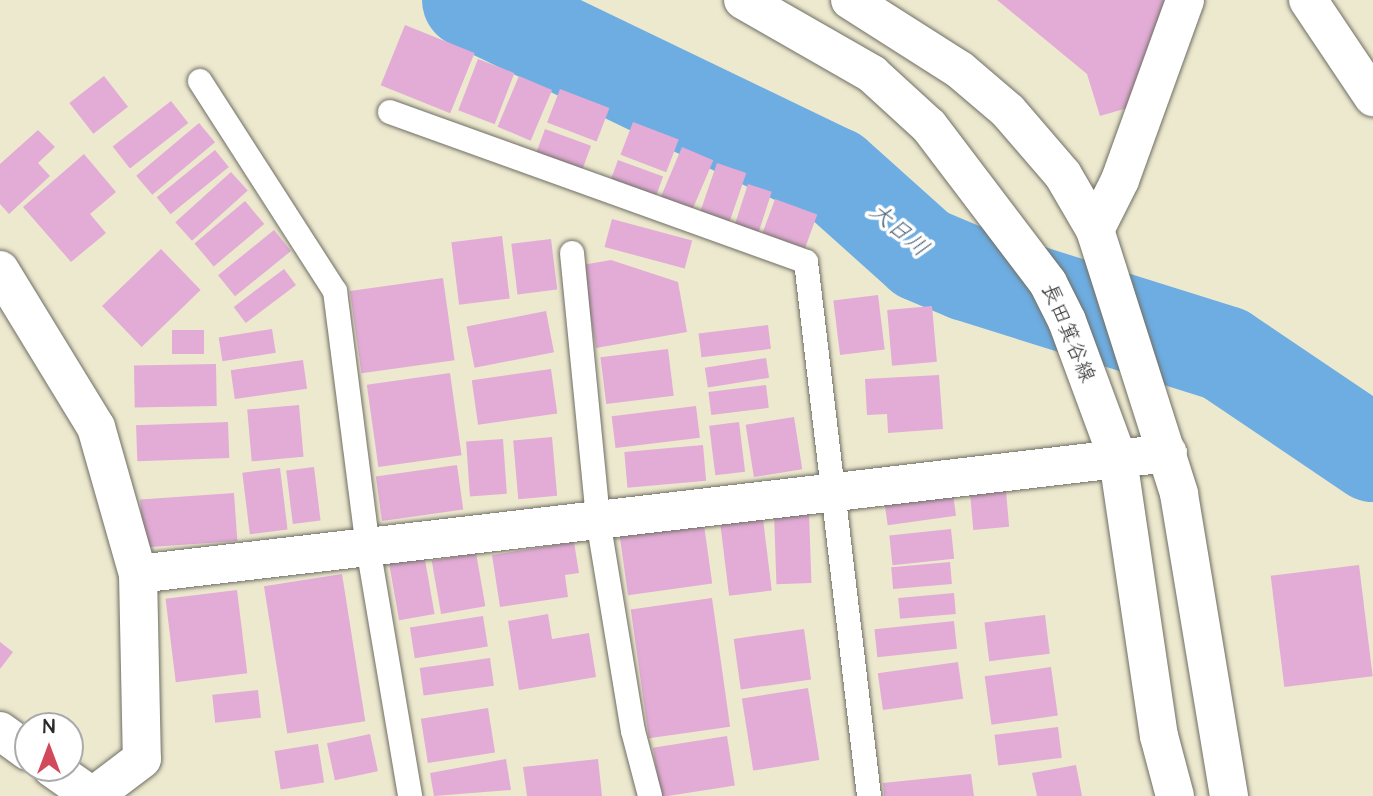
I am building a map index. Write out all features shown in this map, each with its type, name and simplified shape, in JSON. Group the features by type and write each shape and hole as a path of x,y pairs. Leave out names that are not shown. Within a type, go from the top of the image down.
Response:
{"street":[{"name":"長田箕谷線","path":"743,0 872,74 929,126 986,196 1048,283 1067,321 1118,459 1159,736 1174,796"},
{"path":"849,0 960,70 1008,111 1063,175 1098,236 1135,344 1179,494 1229,796"},
{"path":"1098,236 1185,0"},
{"path":"1308,0 1373,97"},
{"path":"0,270 96,427 138,574 142,760 93,796 72,782"},
{"path":"138,574 1168,453"}],"lane":[{"path":"200,81 335,291 368,547 410,796"},
{"path":"390,112 806,262 869,796"},
{"path":"572,253 598,520 633,731 650,796"}],"building":[{"path":"997,0 1168,0 1134,106 1100,116 1087,74"},
{"path":"405,25 475,53 450,113 381,85"},
{"path":"478,59 514,73 495,124 458,110"},
{"path":"104,76 128,107 93,134 69,103"},
{"path":"519,76 552,90 531,141 498,127"},
{"path":"560,89 609,108 597,142 547,123"},
{"path":"171,101 188,123 130,169 113,147"},
{"path":"633,122 679,140 666,172 620,155"},
{"path":"199,123 215,142 152,195 136,176"},
{"path":"545,129 591,146 581,172 535,155"},
{"path":"38,130 55,147 38,163 50,176 9,214 0,204 0,164"},
{"path":"682,147 713,160 692,211 661,198"},
{"path":"215,150 229,167 171,214 157,197"},
{"path":"84,154 116,192 90,214 106,233 71,262 23,207"},
{"path":"618,160 663,176 655,198 610,182"},
{"path":"717,163 746,173 730,221 700,211"},
{"path":"231,172 248,191 192,241 175,222"},
{"path":"748,184 772,192 758,234 734,226"},
{"path":"775,199 817,214 805,248 763,233"},
{"path":"245,201 264,224 214,266 194,243"},
{"path":"612,219 692,240 685,268 604,247"},
{"path":"274,230 291,251 235,296 218,275"},
{"path":"502,236 510,299 459,305 451,242"},
{"path":"551,239 557,290 518,294 511,244"},
{"path":"161,249 201,290 142,347 102,306"},
{"path":"611,260 678,282 687,332 596,348 582,265"},
{"path":"284,269 296,285 246,323 234,307"},
{"path":"443,278 455,360 361,373 350,291"},
{"path":"878,295 885,350 840,355 833,300"},
{"path":"932,306 937,362 892,366 887,310"},
{"path":"546,311 554,352 475,368 466,326"},
{"path":"768,325 771,349 701,357 699,334"},
{"path":"272,329 276,353 222,361 219,337"},
{"path":"172,330 204,330 204,354 172,354"},
{"path":"668,349 674,396 606,404 601,357"},
{"path":"766,358 769,378 708,387 705,368"},
{"path":"303,360 307,389 235,399 231,370"},
{"path":"216,364 217,406 135,407 134,365"},
{"path":"551,369 557,414 478,425 472,380"},
{"path":"450,373 462,455 378,467 367,385"},
{"path":"939,375 943,429 888,433 887,414 867,415 865,379"},
{"path":"766,385 769,408 711,415 708,392"},
{"path":"299,405 304,457 252,461 247,410"},
{"path":"696,406 700,438 616,448 612,416"},
{"path":"794,417 802,469 754,477 746,425"},
{"path":"228,422 229,458 137,461 136,425"},
{"path":"739,422 745,472 715,475 709,426"},
{"path":"552,437 557,496 518,499 513,440"},
{"path":"503,439 507,494 470,496 466,442"},
{"path":"703,445 706,481 627,488 624,452"},
{"path":"457,465 463,510 382,521 376,476"},
{"path":"314,467 321,521 293,524 286,470"},
{"path":"280,468 288,530 250,534 242,473"},
{"path":"952,487 956,516 888,525 884,497"},
{"path":"1006,491 1009,527 973,530 970,494"},
{"path":"234,493 237,541 144,547 140,500"},
{"path":"809,513 811,583 776,584 774,514"},
{"path":"763,519 772,590 729,596 720,524"},
{"path":"704,525 712,583 628,595 620,537"},
{"path":"951,529 954,559 892,565 889,535"},
{"path":"574,542 579,573 565,575 568,597 500,607 492,555"},
{"path":"476,553 485,606 441,614 432,561"},
{"path":"424,554 435,614 399,620 389,560"},
{"path":"950,562 952,584 893,589 891,567"},
{"path":"1359,565 1373,676 1284,687 1271,576"},
{"path":"342,574 365,721 287,734 264,586"},
{"path":"237,590 247,673 176,682 166,599"},
{"path":"954,593 956,614 900,619 898,598"},
{"path":"712,598 730,727 649,738 631,609"},
{"path":"548,614 552,639 589,633 596,677 519,690 508,621"},
{"path":"1045,615 1050,654 989,661 984,622"},
{"path":"483,616 488,647 415,658 410,628"},
{"path":"954,621 957,649 877,657 874,629"},
{"path":"804,629 811,680 741,689 734,639"},
{"path":"0,642 13,652 0,669"},
{"path":"490,658 494,686 424,696 420,668"},
{"path":"958,662 963,699 883,710 878,673"},
{"path":"1051,667 1058,716 991,725 985,676"},
{"path":"808,688 819,760 753,771 742,698"},
{"path":"258,690 261,718 215,723 212,695"},
{"path":"488,708 495,752 428,763 421,719"},
{"path":"1058,727 1062,758 998,766 994,735"},
{"path":"370,734 378,771 335,780 327,743"},
{"path":"727,736 735,785 661,796 653,748"},
{"path":"318,744 324,783 281,789 275,751"},
{"path":"506,759 511,790 434,796 430,773"},
{"path":"598,759 602,796 527,796 523,767"},
{"path":"1076,765 1082,796 1037,796 1032,773"},
{"path":"971,774 974,796 884,796 883,783"}],"waterway":[{"name":"大日川","path":"470,0 834,175 922,254 967,273 1225,354 1373,454"}]}
